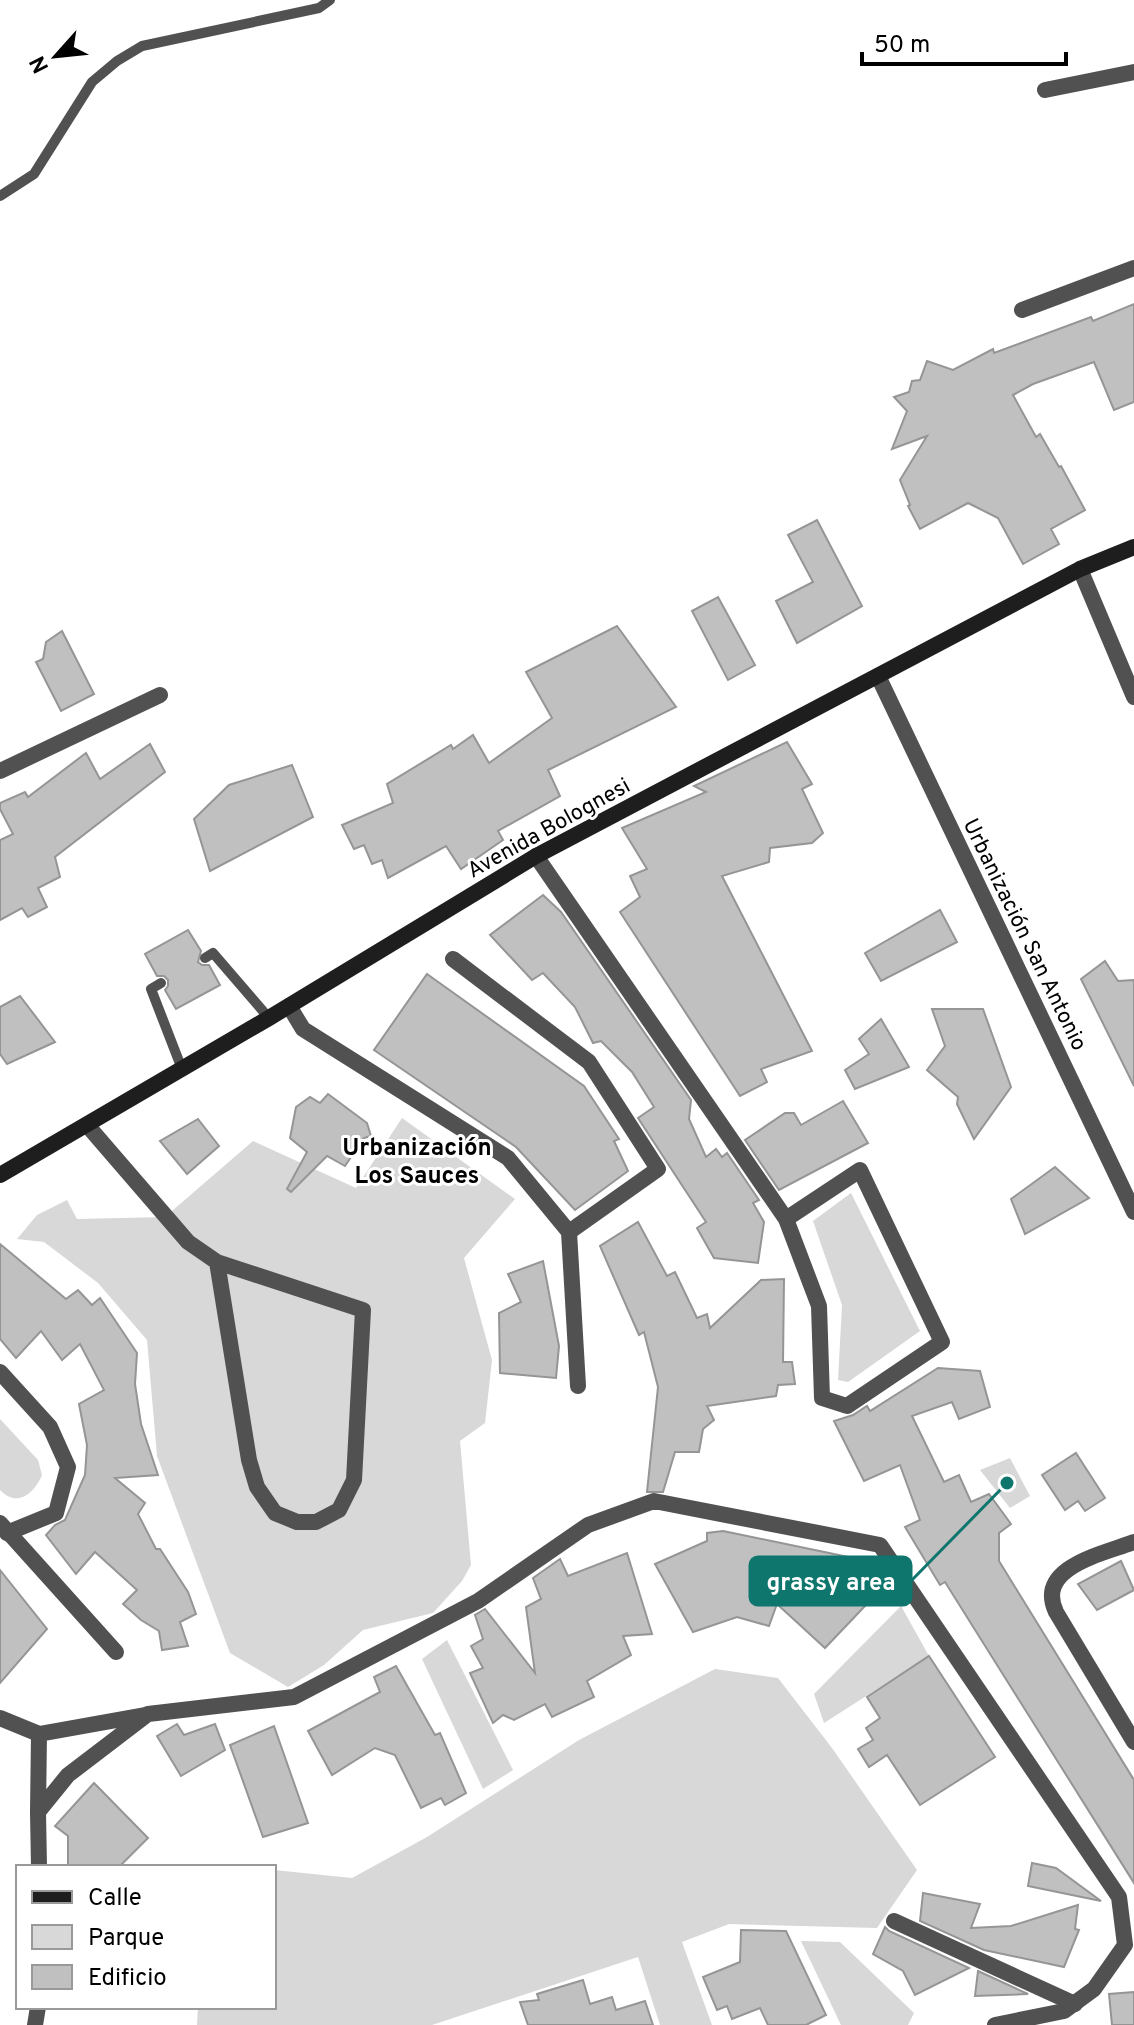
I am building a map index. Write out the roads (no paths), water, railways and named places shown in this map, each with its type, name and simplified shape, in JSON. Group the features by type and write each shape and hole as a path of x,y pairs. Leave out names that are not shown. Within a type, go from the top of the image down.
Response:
{"main road":[{"name":"Avenida Bolognesi","path":"0,1175 269,1018 536,856 1080,569 1134,547"}],"street":[{"path":"1045,90 1134,72"},
{"path":"1022,310 1134,268"},
{"path":"1080,569 1134,697"},
{"name":"Urbanización San Antonio","path":"878,676 1134,1212"},
{"path":"0,771 160,695"},
{"path":"536,856 786,1219 819,1306 822,1398 847,1406 942,1342 860,1170 786,1219"},
{"path":"453,959 589,1062 658,1169 569,1232"},
{"path":"289,1006 303,1029 508,1158 569,1232 578,1386"},
{"path":"87,1125 188,1242 217,1262 363,1310 354,1480 339,1510 316,1522 297,1522 275,1513 257,1487 249,1460 217,1262"},
{"path":"0,1372 50,1427 68,1467 56,1513 4,1528 116,1652"},
{"path":"0,1718 39,1734 148,1714 294,1697 478,1601 588,1525 654,1501 880,1545 1119,1897 1125,1945 1094,1989 1064,2011 1024,2023 995,2025"},
{"path":"1131,1731 1056,1612 1050,1589 1066,1569 1134,1542"},
{"path":"38,1812 68,1775 148,1714"},
{"path":"39,1734 39,1865"},
{"path":"894,1921 1075,2004"}],"lane":[{"path":"0,196 34,174 92,82 129,53 142,46 319,8 330,0"},
{"path":"205,958 213,953 269,1018"},
{"path":"161,983 151,989 182,1069"}],"place":[{"name":"grassy area","path":"1007,1483"}],"district":[{"name":"Urbanización Los Sauces","path":"417,1161"}]}
